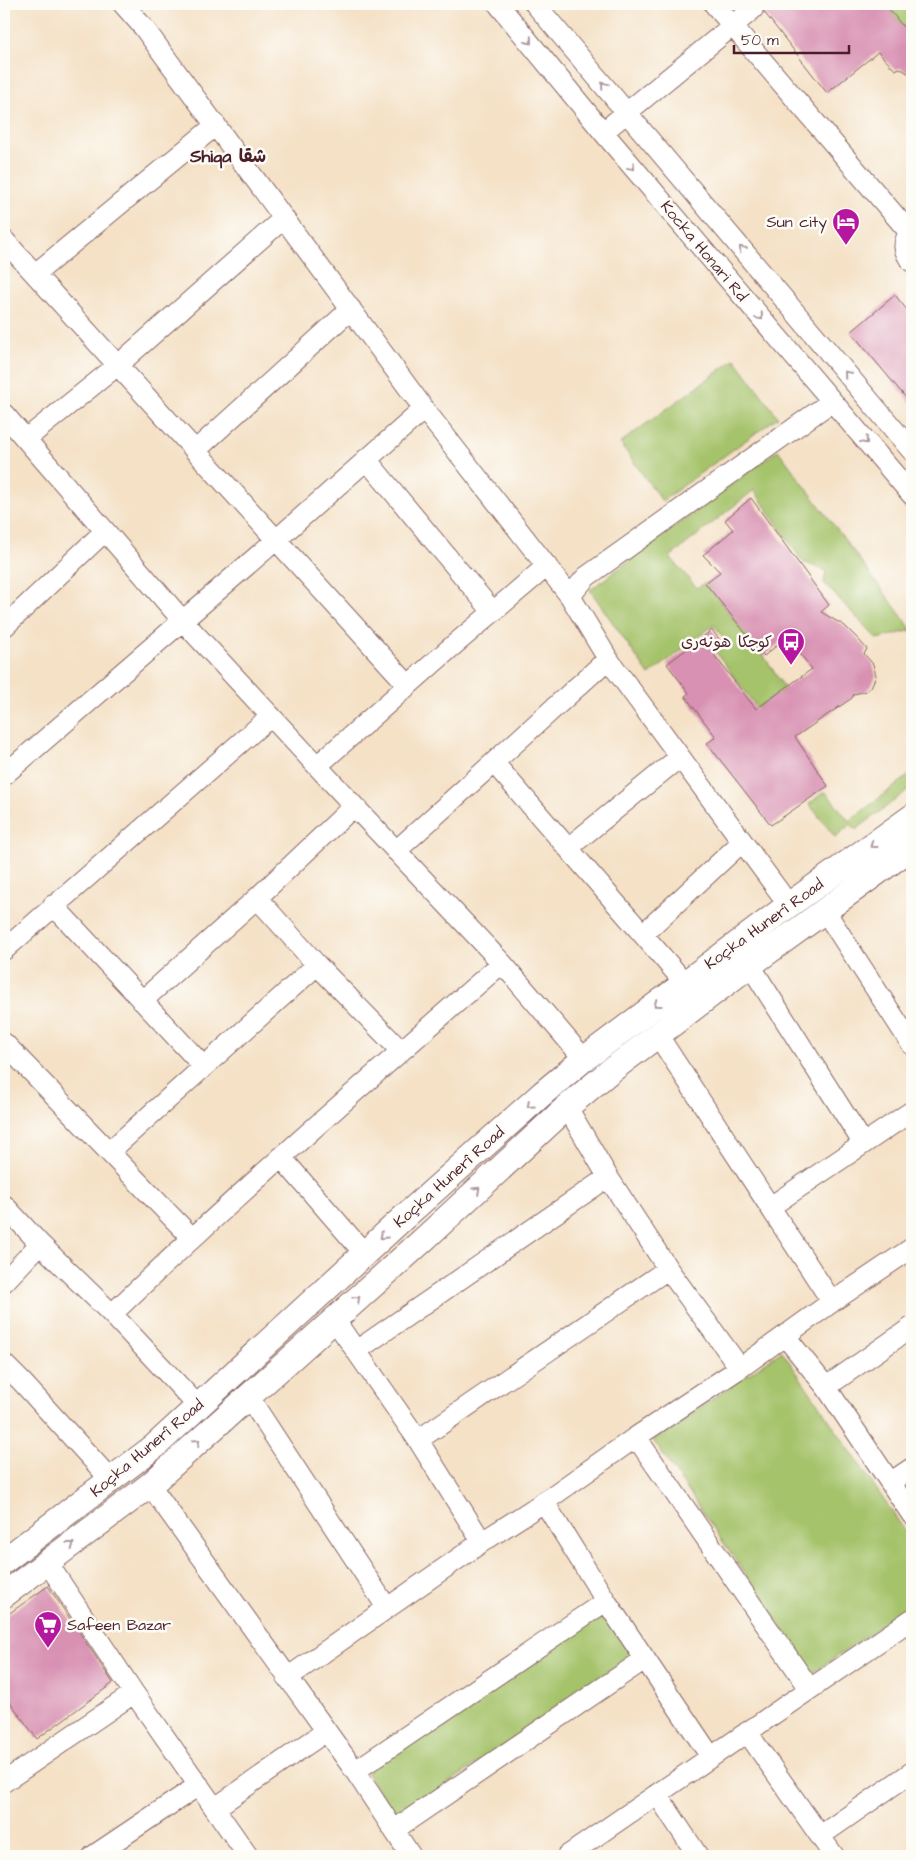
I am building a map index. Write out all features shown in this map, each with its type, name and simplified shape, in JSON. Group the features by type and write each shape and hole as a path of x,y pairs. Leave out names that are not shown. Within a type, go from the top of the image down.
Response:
{"main road":[{"name":"Koçka Hunerî Road","path":"4,1561 155,1446 402,1218 543,1093 789,905 912,817"},
{"path":"4,1595 150,1485 567,1107 609,1072 750,965 912,847"},
{"path":"402,1218 422,1240"}],"street":[{"path":"123,4 144,28 424,409 570,596 608,658 789,905"},
{"name":"Kocka Honari Rd","path":"498,4 603,132 831,402 912,494"},
{"name":"Kocka Honari Rd","path":"535,4 912,451"},
{"path":"714,4 911,232 905,239 904,248 906,256 912,262"},
{"path":"603,132 753,9"},
{"path":"35,274 216,125"},
{"path":"26,439 118,366 284,218"},
{"path":"4,240 408,685"},
{"path":"195,451 351,309"},
{"path":"570,596 586,577 831,402"},
{"path":"4,775 276,540 424,409"},
{"path":"4,414 182,620 502,963 584,1060"},
{"path":"366,459 494,612"},
{"path":"6,619 105,531"},
{"path":"317,766 547,566"},
{"path":"396,851 608,658"},
{"path":"4,950 53,905 271,716"},
{"path":"568,848 680,756"},
{"path":"494,763 685,983"},
{"path":"142,1001 354,806"},
{"path":"643,934 742,842"},
{"path":"256,898 400,1051"},
{"path":"53,905 204,1067"},
{"path":"825,911 912,1044"},
{"path":"112,1314 281,1157 502,963"},
{"path":"110,1152 317,965"},
{"path":"750,965 864,1143"},
{"path":"658,1034 832,1302"},
{"path":"4,1043 192,1238"},
{"path":"567,1107 608,1176 668,1269 740,1368"},
{"path":"770,1207 912,1110"},
{"path":"281,1157 364,1254"},
{"path":"356,1351 608,1176"},
{"path":"4,1205 40,1244 112,1314 198,1406"},
{"path":"4,1282 40,1244"},
{"path":"287,1678 482,1542 544,1502 636,1437 740,1368 912,1248"},
{"path":"418,1440 668,1269"},
{"path":"334,1319 418,1440 482,1542"},
{"path":"826,1387 912,1327"},
{"path":"785,1336 826,1387 892,1482 912,1515"},
{"path":"4,1364 111,1480"},
{"path":"248,1396 387,1608"},
{"path":"636,1437 810,1689"},
{"path":"892,1482 912,1468"},
{"path":"150,1485 325,1732 355,1771 412,1856"},
{"path":"544,1502 606,1601 711,1757"},
{"path":"47,1562 134,1693 248,1856"},
{"path":"355,1771 606,1601"},
{"path":"567,1856 912,1619"},
{"path":"394,1830 645,1659"},
{"path":"4,1782 134,1693"},
{"path":"215,1808 325,1732"},
{"path":"747,1732 834,1856"},
{"path":"820,1836 912,1772"},
{"path":"94,1856 200,1785"},
{"path":"657,1794 698,1856"}],"green space":[{"path":"885,4 912,4 912,38"},
{"path":"735,359 778,417 662,501 620,443"},
{"path":"778,450 912,630 877,639 824,583 826,571 803,562 754,490 670,557 697,588 705,583 764,656 785,689 757,708 716,652 727,643 714,625 649,675 590,590"},
{"path":"912,773 912,787 856,830 851,824 835,837 809,804 825,791 849,821"},
{"path":"782,1351 912,1541 912,1604 813,1673 653,1440"},
{"path":"603,1612 633,1658 397,1818 366,1772"}],"building":[{"path":"763,4 885,4 912,38 912,76 900,68 895,70 878,52 827,93 764,12"},
{"path":"895,295 912,316 912,405 851,332"},
{"path":"751,498 829,605 821,612 845,626 867,649 864,654 873,664 876,676 871,687 866,691 854,694 852,698 795,737 828,786 771,825 707,743 716,737 685,696 689,693 667,664 712,630 722,643 711,651 756,709 812,669 787,637 764,656 705,583 720,572 703,555 733,530 725,520"},
{"name":"Safeen Bazar","path":"48,1586 113,1683 37,1739 4,1694 4,1617"}],"place":[{"name":"Sun city","path":"846,246"},
{"name":"كوچكا هونەری","path":"791,666"},
{"name":"Safeen Bazar","path":"48,1649"}],"district":[{"name":"Shiqa شقا","path":"228,156"}]}
